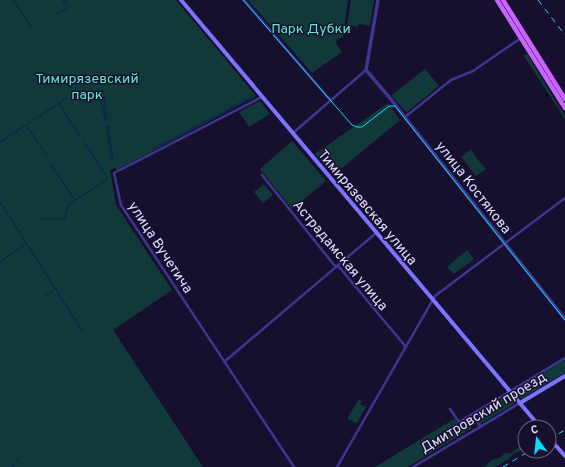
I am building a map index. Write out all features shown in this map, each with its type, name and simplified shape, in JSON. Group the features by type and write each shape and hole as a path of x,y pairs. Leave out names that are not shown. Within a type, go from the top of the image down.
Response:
{"main road":[{"name":"Тимирязевская улица","path":"181,0 533,419"},
{"path":"497,0 565,108"},
{"path":"503,0 565,99"},
{"name":"Дмитровский проезд","path":"520,403 565,376"},
{"path":"557,447 565,456"}],"street":[{"path":"244,0 331,101"},
{"path":"292,133 366,70 378,0"},
{"path":"404,117 451,80 473,72 521,38"},
{"path":"361,70 366,70"},
{"name":"улица Костякова","path":"366,70 565,319"},
{"name":"улица Вучетича","path":"262,96 114,173 121,205 294,467"},
{"name":"Астрадамская улица","path":"262,175 336,266 340,268 406,348"},
{"path":"337,467 436,295 565,198"},
{"path":"224,362 376,233"},
{"path":"450,409 459,422 565,358"},
{"name":"Дмитровский проезд","path":"413,467 520,403"},
{"path":"472,414 480,426"}],"green space":[{"name":"Тимирязевский парк","path":"0,0 176,0 256,96 117,170 116,168 110,170 116,205 172,290 113,330 203,467 0,467"},
{"name":"Парк Дубки","path":"248,0 348,0 343,37 336,41 342,52 312,73"},
{"name":"Парк Дубки","path":"351,0 374,0 370,26 359,24 358,27 347,25"},
{"path":"527,54 565,116 565,119 524,56"},
{"path":"425,69 439,86 407,112 392,96"},
{"path":"260,101 270,114 249,127 239,112"},
{"path":"388,103 400,120 336,173 334,171 331,173 315,154"},
{"path":"292,141 326,181 292,209 260,169"},
{"path":"471,149 486,169 476,176 461,157"},
{"path":"264,184 273,195 263,203 254,192"},
{"path":"467,250 474,259 454,274 447,267"},
{"path":"565,360 565,373 521,399 514,390"},
{"path":"510,395 516,403 480,424 475,415"},
{"path":"359,399 362,401 360,404 366,407 357,423 355,423 348,419 348,417"},
{"path":"468,418 474,421 470,425 472,428 408,467 375,467 454,419 460,426 460,424"},
{"path":"517,449 517,452 513,454 509,459 495,467 484,467 492,460 501,457 505,453 510,454"}],"waterway":[{"path":"13,0 32,28"},
{"path":"63,0 65,4 69,6"},
{"path":"57,14 67,9"},
{"path":"153,149 253,96"},
{"path":"104,97 107,119"},
{"path":"0,142 67,98"},
{"path":"101,98 105,120"},
{"path":"59,104 79,135"},
{"path":"26,125 47,156"},
{"path":"106,126 111,159"},
{"path":"108,126 113,158"},
{"path":"42,219 64,219 69,204 108,179 84,142"},
{"path":"50,163 75,200"},
{"path":"0,202 83,332"},
{"path":"0,262 26,244"},
{"path":"44,297 56,289"},
{"path":"13,467 19,458"}],"tram line":[{"path":"243,0 352,125 362,127 389,106 395,106 565,320"}],"railway":[{"path":"538,0 565,35"},
{"path":"557,434 565,430"},
{"path":"503,467 517,458"}]}
